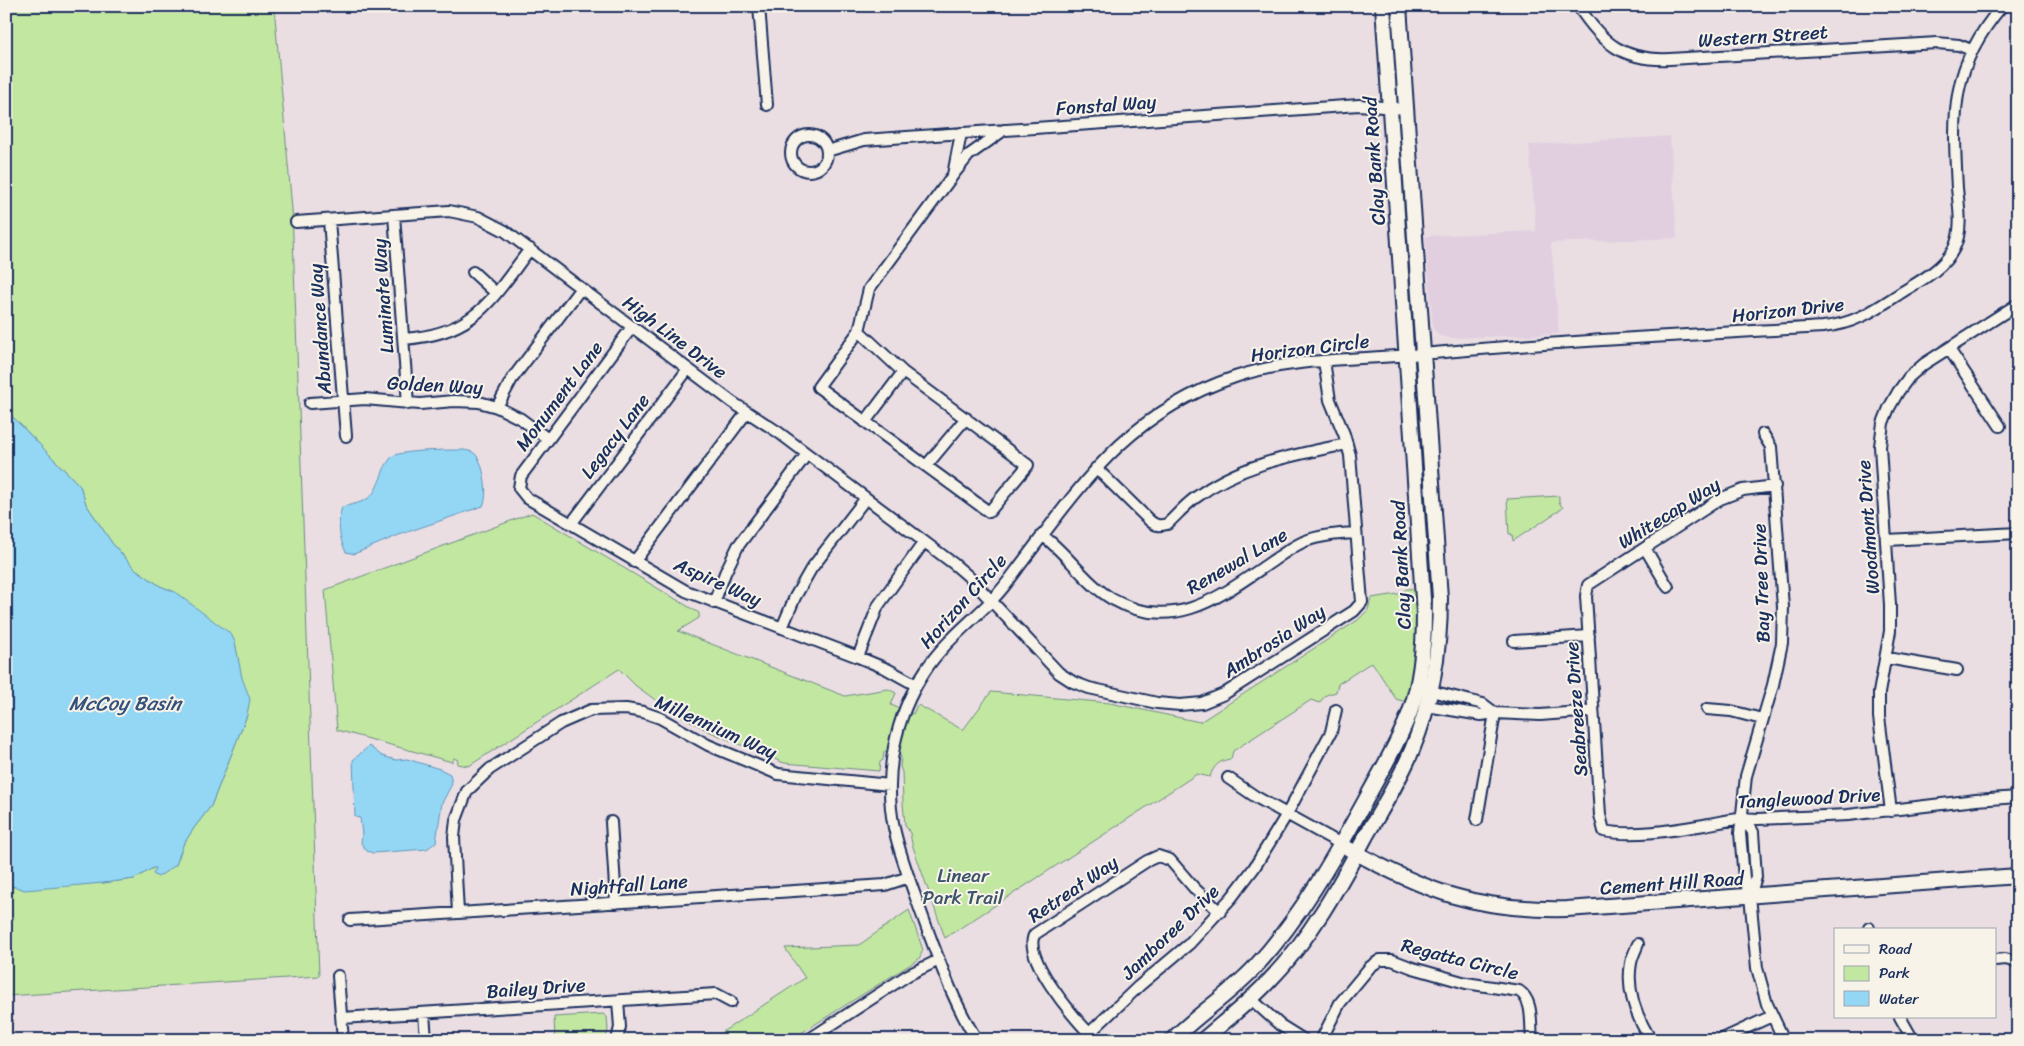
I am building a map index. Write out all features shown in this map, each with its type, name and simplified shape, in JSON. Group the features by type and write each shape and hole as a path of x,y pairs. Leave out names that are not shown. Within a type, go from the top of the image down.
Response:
{"street":[{"path":"759,6 767,105"},
{"name":"Clay Bank Road","path":"1172,1040 1237,984 1261,960 1301,909 1341,844 1398,740 1410,710 1422,660 1424,614 1383,6"},
{"name":"Clay Bank Road","path":"1203,1040 1251,999 1295,951 1322,912 1405,766 1419,732 1431,691 1439,637 1440,598 1399,6"},
{"name":"Western Street","path":"1578,6 1593,28 1608,43 1618,50 1644,59 1930,43 1959,45 1971,50"},
{"name":"Horizon Drive","path":"1406,355 1823,327 1847,324 1861,318 1931,273 1942,264 1954,248 1959,219 1954,134 1958,87 1971,50 1987,24 2002,6"},
{"name":"Fonstal Way","path":"827,151 864,140 1359,105 1406,109"},
{"path":"859,331 903,372 1028,465 989,512 818,387 859,331 869,289 969,156 1004,130"},
{"path":"953,175 961,133"},
{"name":"High Line Drive","path":"296,222 430,212 463,213 490,222 866,498 961,570 991,601"},
{"name":"Luminate Way","path":"394,215 408,404"},
{"name":"Abundance Way","path":"329,220 346,436"},
{"path":"404,339 424,337 453,329 480,311 530,250"},
{"path":"473,272 496,293"},
{"path":"497,406 512,378 580,288"},
{"name":"Woodmont Drive","path":"1891,811 1878,717 1886,658 1890,605 1880,446 1883,423 1898,392 1924,364 2018,304"},
{"name":"Monument Lane","path":"519,488 521,476 632,327"},
{"path":"1949,349 2000,426"},
{"name":"Horizon Circle","path":"973,1039 939,960 894,830 890,784 893,753 904,711 916,685 944,647 991,601 1096,468 1124,440 1153,417 1200,390 1257,370 1324,361 1406,355"},
{"name":"Ambrosia Way","path":"991,601 1055,669 1073,682 1089,688 1158,703 1196,704 1224,694 1358,608 1363,598 1352,468 1347,444 1330,400 1324,361"},
{"name":"Legacy Lane","path":"571,524 688,369"},
{"path":"866,422 903,372"},
{"name":"Golden Way","path":"310,404 376,400 408,404 467,401 497,406 521,419 548,439"},
{"path":"634,562 747,412"},
{"path":"926,466 966,418"},
{"name":"Bay Tree Drive","path":"1763,434 1772,447 1783,626 1779,659 1743,789 1743,818 1740,833 1744,875 1750,896 1755,955 1762,986 1772,1016 1784,1040"},
{"path":"1096,468 1150,521 1162,526 1167,524 1193,499 1233,474 1264,462 1347,444"},
{"path":"714,603 725,573 738,546 807,454"},
{"name":"Whitecap Way","path":"1588,585 1720,499 1743,490 1774,486"},
{"name":"Aspire Way","path":"519,488 527,498 686,591 858,657 887,669 916,685"},
{"path":"782,628 795,597 811,569 866,498"},
{"name":"Renewal Lane","path":"1042,535 1054,544 1103,593 1129,607 1163,613 1185,610 1210,602 1304,542 1323,536 1356,533"},
{"path":"1886,540 2018,533"},
{"path":"858,657 878,606 924,542"},
{"path":"1645,548 1668,587"},
{"name":"Seabreeze Drive","path":"1588,585 1586,596 1600,815 1604,831"},
{"path":"1514,641 1589,636"},
{"path":"1886,658 1957,670"},
{"path":"1431,691 1483,704 1495,713"},
{"path":"1427,706 1481,715 1495,713 1540,714 1594,710"},
{"name":"Millennium Way","path":"458,913 454,837 456,820 468,791 490,769 561,723 592,710 607,708 643,712 660,718 708,745 778,774 890,784"},
{"path":"1707,709 1731,711 1762,719"},
{"name":"Jamboree Drive","path":"1085,1037 1139,986 1189,944 1220,912 1254,868 1287,814 1331,732 1336,710"},
{"path":"1477,820 1495,713"},
{"path":"1228,778 1256,797 1341,844"},
{"name":"Tanglewood Drive","path":"1604,831 1618,834 1687,828 1743,818 1758,819 1891,811 1976,800 2018,797"},
{"path":"611,822 616,903"},
{"name":"Cement Hill Road","path":"1341,844 1393,873 1434,890 1470,901 1514,908 1567,909 2018,876"},
{"name":"Retreat Way","path":"1085,1037 1061,1002 1032,948 1032,940 1035,934 1147,861 1158,856 1170,860 1194,889 1220,912"},
{"name":"Nightfall Lane","path":"350,920 885,885 909,877"},
{"path":"1638,944 1631,964 1632,993 1641,1024 1651,1040"},
{"name":"Regatta Circle","path":"1321,1040 1340,1003 1375,962 1386,959 1466,983 1519,991 1528,999 1532,1040"},
{"path":"1996,960 2005,959 2017,962 2018,964"},
{"path":"808,1040 908,975 939,960"},
{"path":"338,976 343,1040"},
{"name":"Bailey Drive","path":"342,1018 716,994 731,1002"},
{"path":"1251,999 1280,1025 1304,1040"},
{"path":"617,1040 620,1027 618,1000"},
{"path":"424,1013 426,1040"},
{"path":"1720,1040 1772,1016"},
{"path":"1901,1018 1913,1040"}],"shaded area":[{"path":"1670,136 1677,238 1551,243 1559,334 1452,338 1440,336 1433,329 1425,236 1536,231 1529,145"}],"green space":[{"path":"6,6 274,6 292,209 319,976 6,996 6,884 12,887 103,883 134,879 153,868 176,865 183,845 211,806 247,715 235,642 175,592 160,586 134,568 112,543 86,504 80,486 6,410"},
{"path":"1559,496 1559,502 1563,508 1513,541 1512,534 1509,534 1507,499"},
{"path":"532,513 699,613 699,618 678,631 845,696 888,689 896,693 891,705 913,714 917,705 920,706 963,730 991,692 1110,703 1200,722 1358,620 1368,610 1371,598 1398,594 1407,589 1416,588 1417,631 1412,674 1406,702 1396,699 1372,662 1338,684 1336,692 1326,695 1319,703 1311,700 1233,751 1231,759 1218,764 1210,777 1197,774 945,938 912,844 910,833 905,825 902,772 900,767 901,756 884,751 879,771 784,763 708,731 661,704 636,686 619,669 469,766 457,764 458,760 454,758 452,762 337,730 325,590"},
{"name":"Linear Park Trail","path":"909,910 923,950 919,959 790,1040 710,1040 805,978 785,948 859,945"},
{"path":"603,1014 607,1017 608,1031 605,1040 555,1040 554,1017"}],"water":[{"name":"McCoy Basin","path":"6,410 80,486 86,504 112,543 134,568 160,586 175,592 231,634 235,642 242,678 250,699 247,715 211,806 183,845 176,865 158,877 153,874 156,868 153,868 134,879 103,883 25,890 6,884"},
{"path":"463,450 475,454 480,461 486,488 483,506 399,535 354,554 346,552 339,530 342,507 366,500 374,492 385,467 393,456 416,451"},
{"path":"369,746 382,756 396,760 407,759 450,774 452,784 442,803 436,842 427,849 373,853 367,851 361,843 360,818 355,817 353,760"}]}
